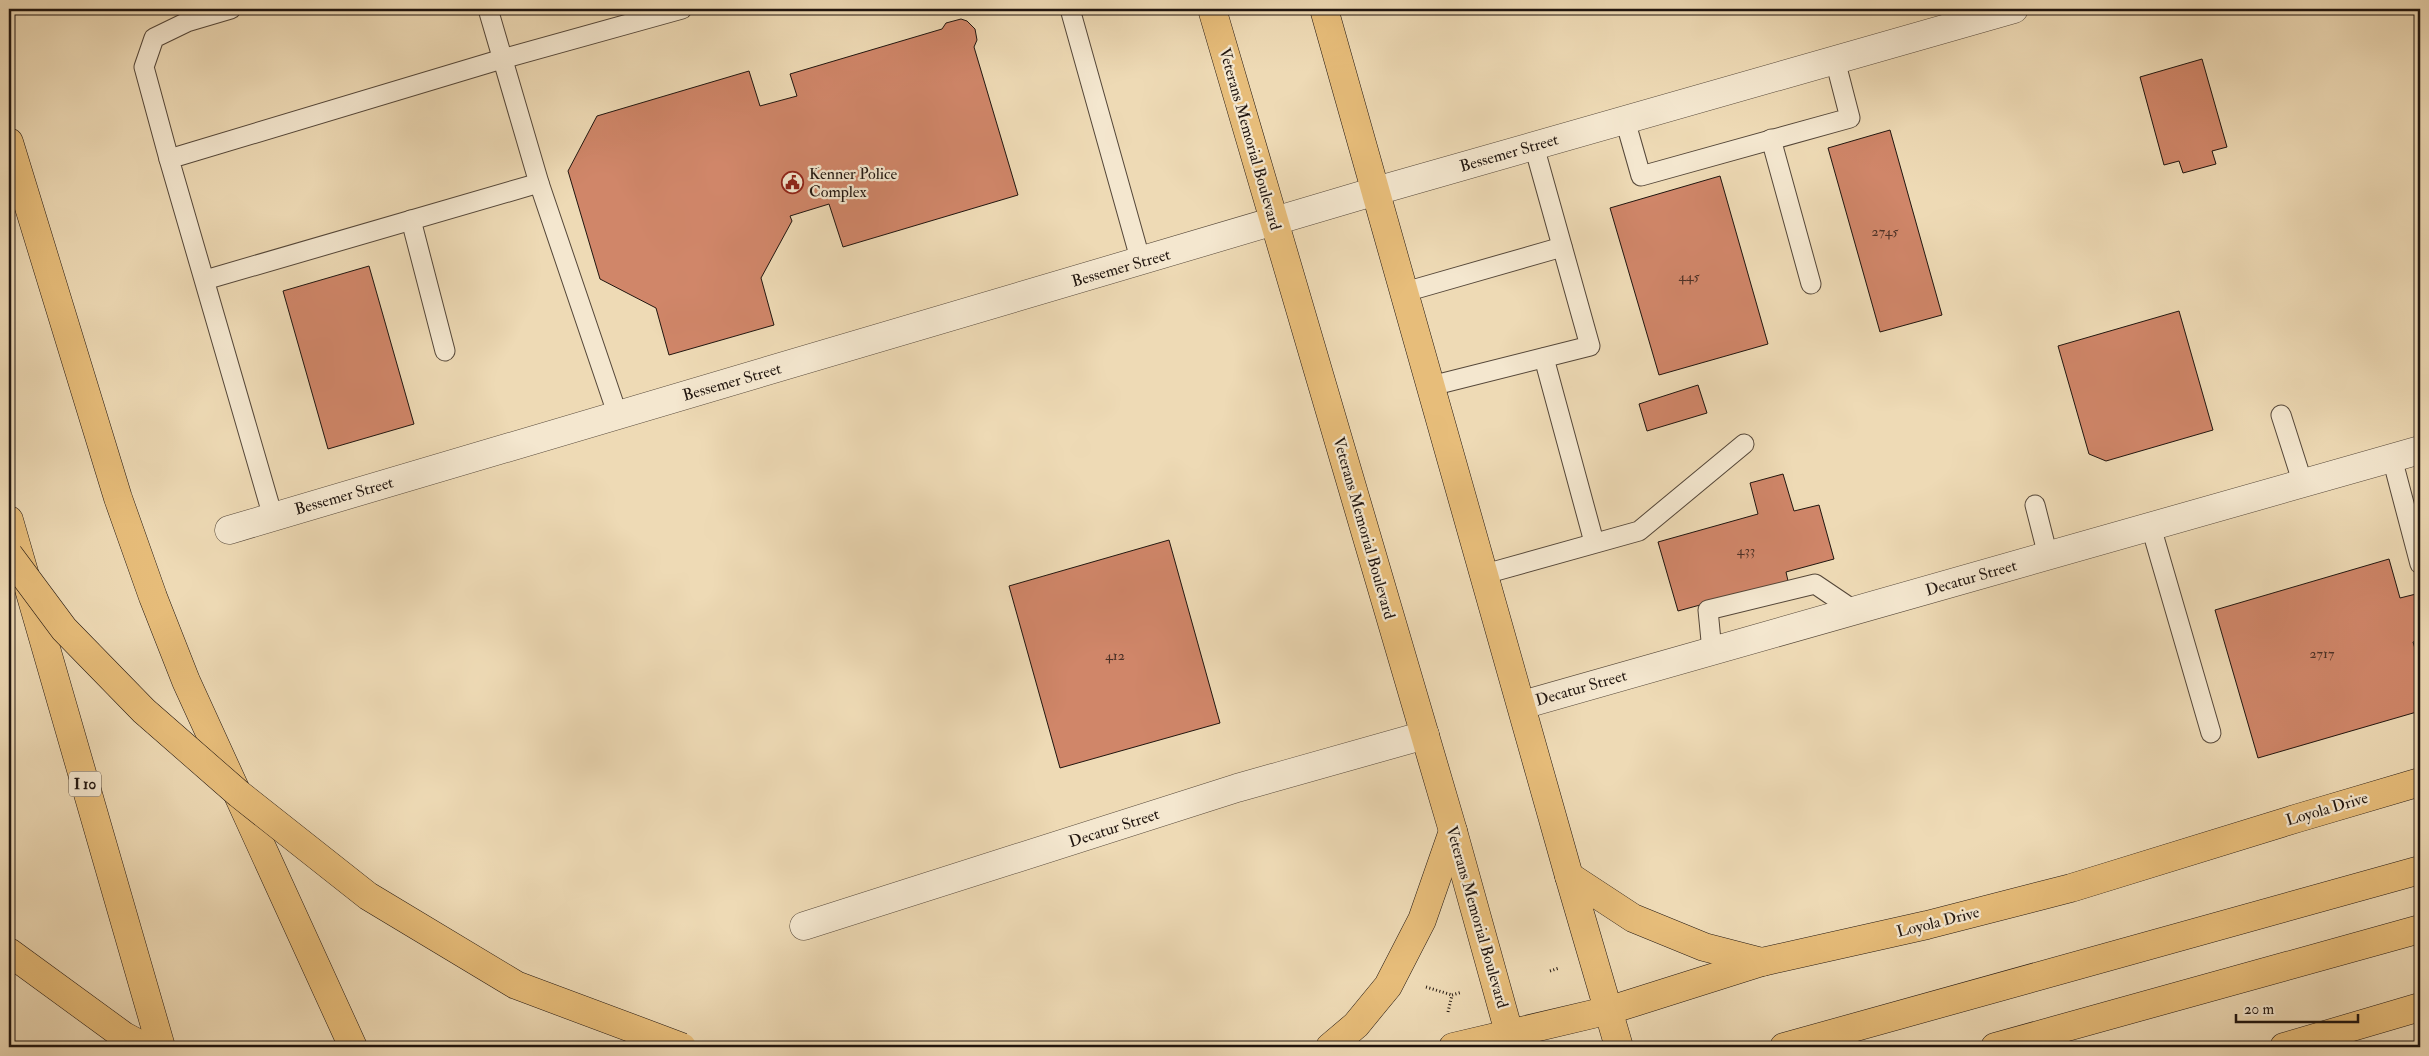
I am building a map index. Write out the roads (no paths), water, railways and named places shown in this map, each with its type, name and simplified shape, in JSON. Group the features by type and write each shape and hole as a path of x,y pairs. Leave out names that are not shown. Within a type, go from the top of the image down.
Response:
{"main road":[{"name":"Veterans Memorial Boulevard","path":"1212,9 1425,734 1512,1041"},
{"path":"1322,9 1333,40 1522,705 1568,876 1610,1010 1619,1047"},
{"path":"9,142 118,498 152,596 186,681 353,1047"},
{"name":"I 10","path":"9,520 161,1047"},
{"path":"9,555 64,629 144,711 238,794 368,896 516,986 682,1047"},
{"name":"Loyola Drive","path":"1453,1047 1512,1041 1762,962 1927,925 2072,888 2420,782"},
{"path":"1330,1047 1356,1025 1388,986 1422,920 1453,831"},
{"path":"1784,1047 2420,870"},
{"path":"1568,876 1633,918 1704,947 1762,962"},
{"path":"1995,1047 2420,929"},
{"path":"9,952 124,1036 145,1047"},
{"path":"2284,1047 2420,1007"}],"street":[{"name":"Bessemer Street","path":"229,530 1274,223 1376,191 2014,9"},
{"name":"Decatur Street","path":"1522,705 2420,450"},
{"name":"Decatur Street","path":"804,926 1237,788 1425,734"}],"lane":[{"path":"231,9 188,22 154,38 144,67 273,518"},
{"path":"488,9 539,183 618,416"},
{"path":"169,159 502,59 682,9"},
{"path":"1070,9 1141,262"},
{"path":"1625,120 1640,176 1850,118 1835,60"},
{"path":"1771,139 1812,284"},
{"path":"1432,386 1590,346 1534,146"},
{"path":"205,280 539,183"},
{"path":"411,220 445,351"},
{"path":"1405,292 1562,247"},
{"path":"1544,358 1594,542"},
{"path":"2281,415 2303,484"},
{"path":"1484,574 1638,531 1744,444"},
{"path":"2392,458 2420,564"},
{"path":"2035,504 2048,556"},
{"path":"2151,527 2212,733"},
{"path":"1712,651 1708,610 1815,584 1855,611"}],"place":[{"name":"Kenner Police Complex","path":"793,183"}]}
